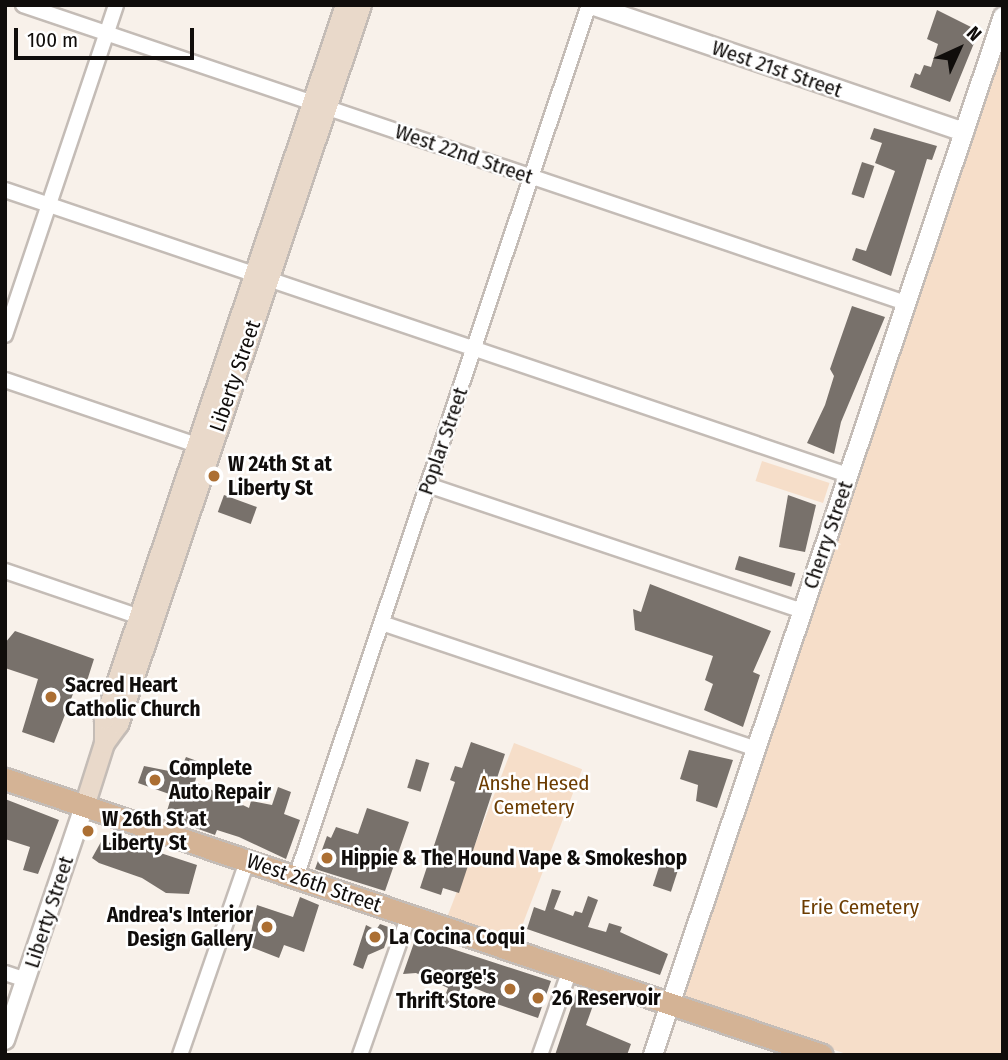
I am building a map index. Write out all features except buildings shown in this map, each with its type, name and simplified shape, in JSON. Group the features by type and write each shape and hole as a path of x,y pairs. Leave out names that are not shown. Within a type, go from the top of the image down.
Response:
{"main road":[{"name":"Liberty Street","path":"319,105 345,5"},
{"name":"Liberty Street","path":"84,806 104,743 104,719 146,619 319,105 360,5"},
{"name":"West 26th Street","path":"5,779 822,1055"}],"street":[{"name":"West 22nd Street","path":"23,5 906,303"},
{"path":"5,335 117,5"},
{"name":"West 21st Street","path":"590,5 964,132"},
{"name":"Poplar Street","path":"296,877 590,5"},
{"name":"Cherry Street","path":"653,1055 1003,16"},
{"path":"5,190 848,475"},
{"path":"5,380 204,447"},
{"path":"428,485 802,611"},
{"path":"5,571 146,619"},
{"path":"382,623 756,749"},
{"name":"Liberty Street","path":"5,1040 84,806"},
{"path":"180,1055 247,861"},
{"path":"360,1055 409,915"},
{"path":"540,1055 570,970"},
{"path":"5,973 26,980"}],"green space":[{"name":"Erie Cemetery","path":"1003,44 1003,1055 849,1055 686,998 683,988"},
{"path":"762,461 830,483 823,503 756,481"},
{"name":"Anshe Hesed Cemetery","path":"514,743 582,769 515,944 447,918"}],"place":[{"name":"W 24th St at Liberty St","path":"214,476"},
{"name":"Sacred Heart Catholic Church","path":"51,697"},
{"name":"Complete Auto Repair","path":"155,780"},
{"name":"W 26th St at Liberty St","path":"88,831"},
{"name":"Hippie & The Hound Vape & Smokeshop","path":"327,858"},
{"name":"Andrea's Interior Design Gallery","path":"267,927"},
{"name":"La Cocina Coqui","path":"375,937"},
{"name":"George's Thrift Store","path":"510,989"},
{"name":"26 Reservoir","path":"538,998"}]}
